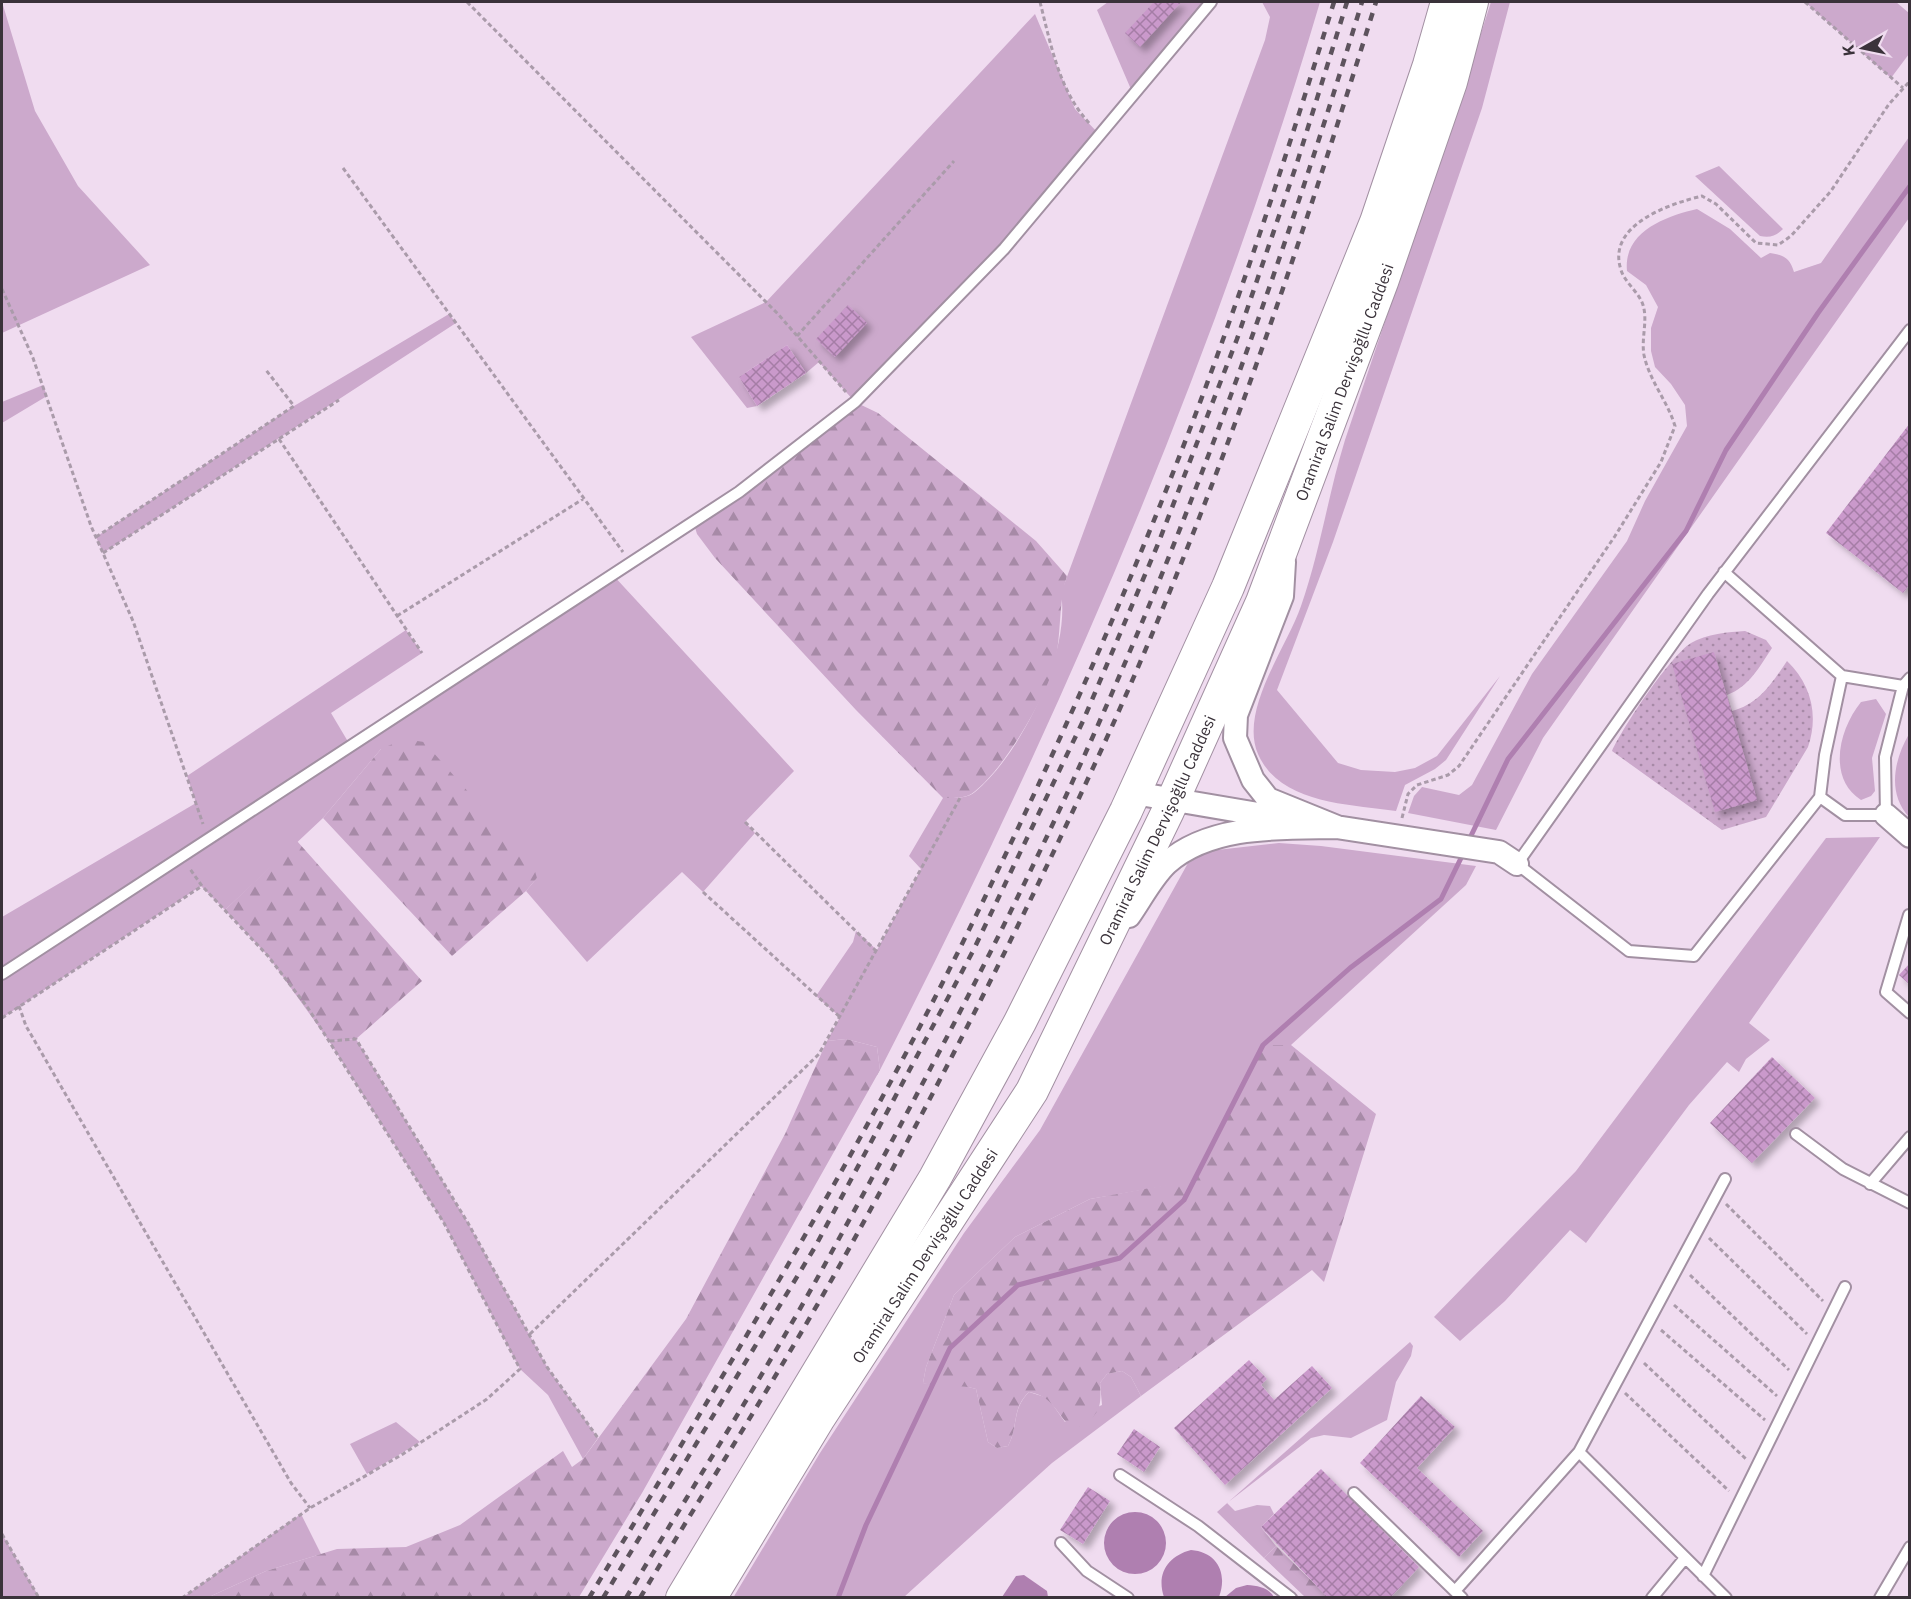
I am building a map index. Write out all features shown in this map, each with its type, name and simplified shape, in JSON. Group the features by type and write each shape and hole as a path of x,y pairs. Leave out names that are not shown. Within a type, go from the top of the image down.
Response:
{"main road":[{"name":"Oramiral Salim Dervişoğllu Caddesi","path":"682,1598 935,1178 1020,1022 1134,793 1228,587 1376,222 1429,65 1447,2"},
{"name":"Oramiral Salim Dervişoğllu Caddesi","path":"710,1598 819,1418 1032,1091 1173,800 1262,602 1286,538 1385,271 1450,82 1472,2"}],"street":[{"path":"1286,538 1282,596 1236,715 1235,738 1253,780 1268,799 1337,827"},
{"path":"1134,793 1508,858"},
{"path":"1886,815 1910,836"},
{"path":"1092,969 1165,865 1181,852 1200,843 1250,831 1337,827"}],"lane":[{"path":"2,974 180,855 739,492 855,402 1004,249 1211,2"},
{"path":"1842,676 1825,755 1820,797 1694,956 1629,951 1508,858 1580,771 1724,572 1910,330"},
{"path":"1724,572 1842,676 1906,682 1885,757 1886,815 1845,815 1820,797"},
{"path":"1909,915 1886,992 1910,1013"},
{"path":"1796,1134 1834,1163 1870,1184 1910,1203"},
{"path":"1870,1184 1910,1137"},
{"path":"1354,1493 1459,1594 1579,1452 1725,1179"},
{"path":"1704,1576 1845,1287"},
{"path":"1579,1452 1726,1598"},
{"path":"1120,1475 1198,1526 1291,1598"},
{"path":"1061,1543 1087,1571 1128,1598"},
{"path":"1880,1598 1910,1547"},
{"path":"1652,1598 1685,1558"}],"path":[{"path":"467,2 797,336 855,402"},
{"path":"1040,2 1054,57 1063,81 1076,109 1099,134"},
{"path":"1805,2 1903,88"},
{"path":"1402,838 1408,794 1416,785 1448,775 1459,766 1615,536 1668,446 1675,426 1644,355 1645,315 1642,302 1622,274 1619,263 1628,231 1657,213 1702,196 1716,204 1756,243 1778,245 1791,236 1832,191 1889,104 1910,81"},
{"path":"797,336 954,161"},
{"path":"343,168 630,563"},
{"path":"2,289 33,358 96,537 133,621 208,837"},
{"path":"96,537 294,406 266,370"},
{"path":"103,553 339,400"},
{"path":"279,439 422,653"},
{"path":"397,616 584,499"},
{"path":"530,1334 819,1054 960,798"},
{"path":"745,822 876,951"},
{"path":"180,855 202,886 268,956 329,1041 444,1223 520,1370 487,1399 403,1454 310,1508 182,1598"},
{"path":"2,1018 202,886"},
{"path":"703,892 840,1017"},
{"path":"19,1006 26,1026 291,1483 310,1508"},
{"path":"329,1041 356,1040 468,1223 548,1366 598,1438"},
{"path":"1717,1195 1833,1311"},
{"path":"1699,1228 1817,1344"},
{"path":"1679,1264 1799,1380"},
{"path":"1663,1295 1787,1405"},
{"path":"1649,1320 1775,1430"},
{"path":"1632,1352 1756,1468"},
{"path":"1615,1383 1740,1502"},
{"path":"2,1534 39,1598"}],"green space":[{"path":"2,2 35,111 78,186 150,265 2,333"},
{"path":"1108,2 1206,2 1133,94 1097,10"},
{"path":"1262,2 1320,2 1277,140 1230,277 1125,546 1068,679 1008,811 880,1070 877,1047 846,1039 827,1041 840,1017 816,996 853,942 856,931 877,950 921,869 909,856 943,798 968,796 992,775 1025,728 1039,701 1058,644 1062,617 1061,593 1265,40 1270,17"},
{"path":"1491,2 1510,2 1482,108 1333,542 1277,690 1338,763 1361,770 1395,772 1415,768 1437,756 1500,676 1446,760 1435,769 1405,785 1396,811 1337,803 1299,792 1282,783 1268,771 1258,754 1254,737 1255,718 1267,679 1301,606 1314,565 1345,440"},
{"path":"1805,2 1896,2 1909,13 1909,54 1891,78"},
{"path":"1035,14 1075,109 1099,134 1004,249 855,402 819,362 806,373 787,345 739,377 757,406 747,408 691,337 766,302"},
{"path":"1909,137 1909,218 1543,738 1496,830 1408,813 1414,796 1422,787 1459,795 1472,785 1532,674 1627,541 1645,501 1687,426 1685,405 1671,384 1655,367 1651,351 1651,328 1658,307 1646,285 1627,271 1632,245 1639,236 1661,221 1697,209 1730,229 1761,258 1770,253 1783,256 1791,263 1794,272 1821,263"},
{"path":"1719,166 1783,229 1773,236 1760,236 1695,176"},
{"path":"449,314 456,323 103,553 96,537 294,406"},
{"path":"43,385 47,396 2,423 2,402"},
{"path":"855,402 878,413 1036,541 1067,576 1062,597 1056,655 1049,681 1032,715 1009,752 985,782 974,792 963,797 943,798 856,710 715,558 697,534 693,521"},
{"path":"612,574 794,771 745,822 755,833 703,892 682,872 587,962 526,891 537,878 381,749 323,818 225,910 201,886 2,1018 2,917 196,803 187,776 406,630 422,653 331,713 350,745"},
{"path":"1745,631 1766,640 1772,648 1748,681 1727,695 1732,711 1742,708 1757,698 1770,685 1787,661 1807,690 1813,712 1813,723 1808,747 1766,817 1722,830 1612,751 1648,693 1682,650 1704,637"},
{"path":"1876,699 1886,714 1872,758 1875,791 1871,796 1861,800 1850,791 1844,779 1840,766 1842,739 1853,713 1861,702"},
{"path":"1909,734 1910,817 1902,808 1895,787 1897,765"},
{"path":"404,739 424,742 533,865 537,878 526,891 452,956 323,818 381,749"},
{"path":"1880,837 1749,1023 1770,1040 1746,1059 1739,1072 1727,1062 1689,1105 1586,1243 1570,1230 1505,1301 1460,1341 1434,1317 1576,1171 1826,838"},
{"path":"297,841 422,981 356,1039 329,1041 268,956 225,910"},
{"path":"1279,843 1321,846 1476,866 1466,885 1291,1045 1263,1045 1194,1181 1090,1199 1015,1237 954,1295 926,1367 923,1383 976,1389 988,1442 997,1448 1008,1446 1017,1412 1029,1392 1048,1398 1065,1422 1102,1405 1100,1383 1107,1374 1122,1371 1131,1377 1141,1396 1052,1463 904,1597 733,1598 820,1453 964,1233 1040,1130 1188,863 1208,851"},
{"path":"356,1039 468,1223 547,1367 598,1438 583,1459 548,1395 520,1369 444,1223 329,1041"},
{"path":"846,1039 877,1047 880,1070 642,1493 579,1597 209,1597 266,1571 337,1549 406,1547 460,1525 563,1451 572,1467 583,1459 686,1319 785,1134 827,1041"},
{"path":"1263,1045 1291,1045 1376,1114 1324,1282 1312,1270 1141,1396 1131,1377 1122,1371 1107,1374 1100,1383 1100,1400 1097,1411 1089,1421 1074,1430 1049,1402 1029,1392 1023,1398 1017,1411 1008,1446 997,1448 988,1442 976,1389 923,1383 926,1367 954,1295 1015,1237 1090,1199 1194,1180"},
{"path":"1410,1342 1413,1346 1411,1356 1396,1382 1387,1420 1351,1438 1324,1435 1311,1438 1229,1502"},
{"path":"396,1422 420,1442 367,1474 350,1444"},
{"path":"1227,1503 1235,1511 1257,1505 1270,1506 1274,1514 1261,1527 1276,1546 1264,1558 1217,1512"},
{"path":"301,1514 321,1554 266,1571 209,1597 182,1598"},
{"path":"2,1534 39,1597 2,1597"},
{"path":"1276,1546 1328,1597 1305,1597 1264,1558"}],"shaded area":[{"path":"1129,1512 1141,1512 1157,1521 1164,1531 1166,1543 1164,1555 1157,1565 1141,1574 1129,1574 1118,1569 1109,1560 1104,1549 1104,1537 1109,1526 1118,1517"},
{"path":"1191,1550 1208,1555 1218,1565 1222,1580 1219,1597 1164,1597 1162,1581 1166,1567 1170,1561"},
{"path":"1024,1575 1047,1591 1048,1597 1002,1597 1016,1576"},
{"path":"1247,1585 1266,1589 1274,1597 1225,1597 1236,1588"}],"building":[{"path":"1154,2 1181,2 1140,47 1125,33"},
{"path":"848,305 867,323 835,357 816,339"},
{"path":"787,345 806,373 757,406 739,377"},
{"path":"1910,423 1910,584 1903,593 1826,533"},
{"path":"1714,652 1757,800 1715,812 1672,664"},
{"path":"1910,963 1910,985 1899,975"},
{"path":"1772,1057 1815,1098 1752,1163 1710,1123"},
{"path":"1249,1360 1267,1379 1261,1385 1274,1400 1312,1366 1332,1388 1225,1485 1174,1428"},
{"path":"1421,1396 1455,1427 1417,1468 1483,1531 1459,1557 1360,1463"},
{"path":"1134,1429 1160,1447 1144,1472 1117,1454"},
{"path":"1321,1469 1419,1567 1390,1598 1328,1598 1261,1527"},
{"path":"1088,1487 1110,1501 1083,1544 1060,1530"}],"waterway":[{"path":"1468,842 1508,759 1686,531 1726,450 1818,313 1910,186"},
{"path":"838,1598 866,1525 950,1348 1018,1285 1120,1258 1184,1200 1263,1045 1350,968 1441,899 1463,854"}],"railway":[{"path":"589,1598 783,1274 876,1109 963,942 1035,792 1104,640 1197,409 1268,208 1334,2"},
{"path":"603,1598 815,1247 973,951 1083,721 1158,544 1237,339 1296,166 1347,2"},
{"path":"626,1598 756,1384 830,1255 970,993 1067,793 1173,547 1241,368 1304,186 1362,2"},
{"path":"640,1598 792,1347 877,1198 1013,934 1109,733 1185,554 1254,372 1317,188 1376,2"}]}
